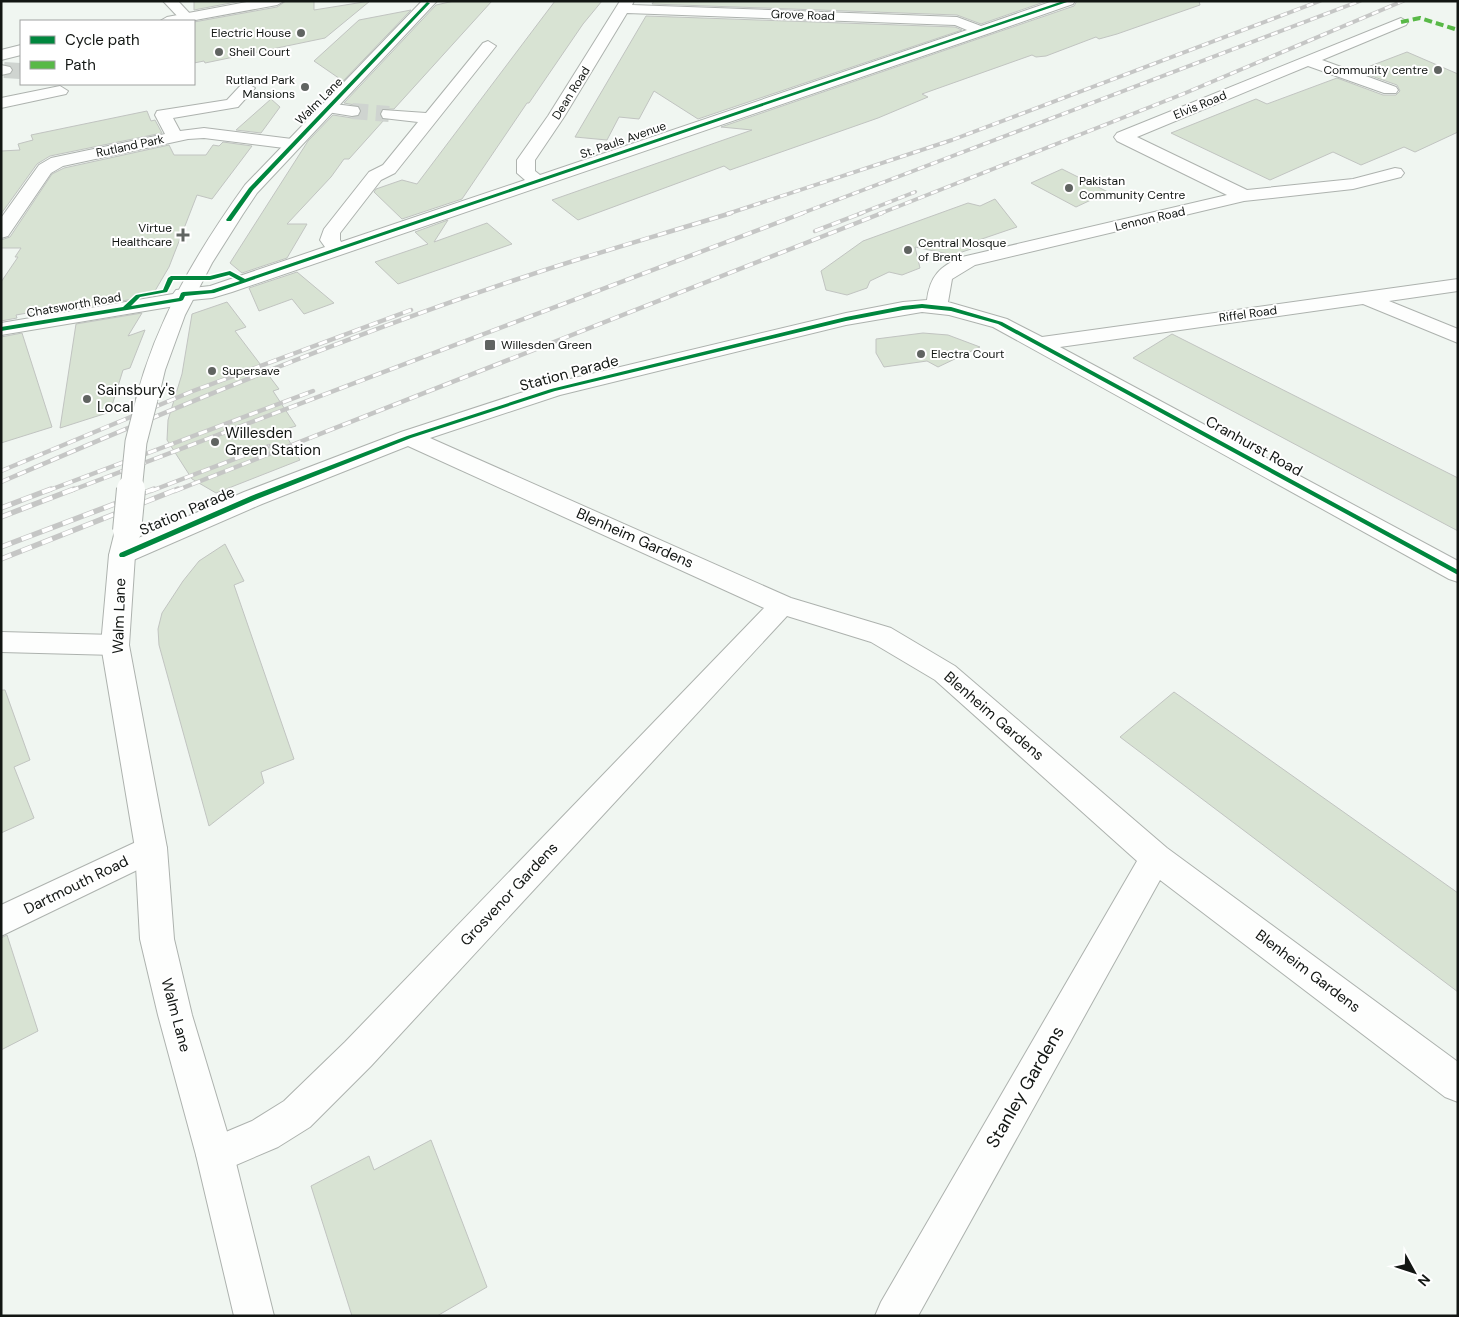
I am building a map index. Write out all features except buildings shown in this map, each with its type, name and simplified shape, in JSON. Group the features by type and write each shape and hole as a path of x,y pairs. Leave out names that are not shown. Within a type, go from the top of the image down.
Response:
{"street":[{"path":"170,1 187,18"},
{"path":"174,20 277,1"},
{"name":"St. Pauls Avenue","path":"182,297 212,292 1068,1"},
{"name":"Walm Lane","path":"254,1316 215,1155 175,1015 157,939 151,848 115,645 124,543 136,442 152,372 182,297 229,220 251,189 292,144 428,2"},
{"name":"Grove Road","path":"625,5 957,21 982,31"},
{"name":"Dean Road","path":"538,181 526,173 526,160 556,117 625,5"},
{"name":"Elvis Road","path":"1244,196 1123,137 1401,22"},
{"path":"336,250 330,240 331,233 375,176 389,170 488,46"},
{"path":"2,65 20,51"},
{"path":"1309,61 1390,90"},
{"path":"174,136 163,115 232,104 247,88"},
{"path":"1,103 60,91"},
{"path":"328,108 352,110"},
{"path":"390,114 430,118"},
{"name":"Rutland Park","path":"1,232 49,166 67,160 174,136 204,133 292,144"},
{"name":"Lennon Road","path":"937,307 938,284 942,276 952,267 969,261 1144,213 1244,196 1353,184 1395,173"},
{"name":"Riffel Road","path":"1038,344 1458,285"},
{"name":"Chatsworth Road","path":"1,329 182,297"},
{"path":"1363,298 1458,337"},
{"name":"Station Parade","path":"124,543 253,498 409,437 553,390 846,319 903,308 937,307 987,318 1038,344"},
{"name":"Cranhurst Road","path":"1038,344 1458,573"},
{"name":"Blenheim Gardens","path":"409,437 782,605 881,635 945,673 1156,858 1458,1084"},
{"name":"Grosvenor Gardens","path":"215,1155 265,1134 298,1114 358,1054 782,605"},
{"path":"1,642 115,645"},
{"name":"Dartmouth Road","path":"1,921 151,848"},
{"name":"Stanley Gardens","path":"895,1316 1156,858"}],"tunnel":[{"path":"4,70 20,71"},
{"path":"352,111 389,114"}],"railway":[{"path":"727,214 952,140 1320,1"},
{"path":"800,214 1360,1"},
{"path":"879,214 1183,94 1403,1"},
{"path":"859,214 915,192"},
{"path":"1,482 193,401 387,325 544,270 731,213"},
{"path":"70,491 803,213"},
{"path":"815,231 862,213"},
{"path":"175,491 882,213"},
{"path":"1,471 193,391 411,310"},
{"path":"47,491 313,391"},
{"path":"151,491 269,446"},
{"path":"1,508 51,489"},
{"path":"1,517 74,489"},
{"path":"1,547 154,489"},
{"path":"1,559 178,489"}],"marked path":[{"path":"1401,22 1420,18 1458,30"}],"cycle path":[{"path":"1,329 181,299 183,294 212,292 1068,1"},
{"path":"229,220 251,189 428,3"},
{"path":"126,307 138,296 165,291 171,278 210,278 230,273 245,281"},
{"path":"122,555 253,498 409,437 553,390 846,319 922,306 951,309 1000,323 1458,573"}],"place":[{"name":"Electric House","path":"301,33"},
{"name":"Sheil Court","path":"219,52"},
{"name":"Community centre","path":"1438,70"},
{"name":"Rutland Park Mansions","path":"305,87"},
{"name":"Pakistan Community Centre","path":"1069,188"},
{"name":"Virtue Healthcare","path":"183,235"},
{"name":"Central Mosque of Brent","path":"908,250"},
{"name":"Willesden Green","path":"490,345"},
{"name":"Electra Court","path":"921,354"},
{"name":"Supersave","path":"212,371"},
{"name":"Sainsbury's Local","path":"87,399"},
{"name":"Willesden Green Station","path":"215,442"}]}
